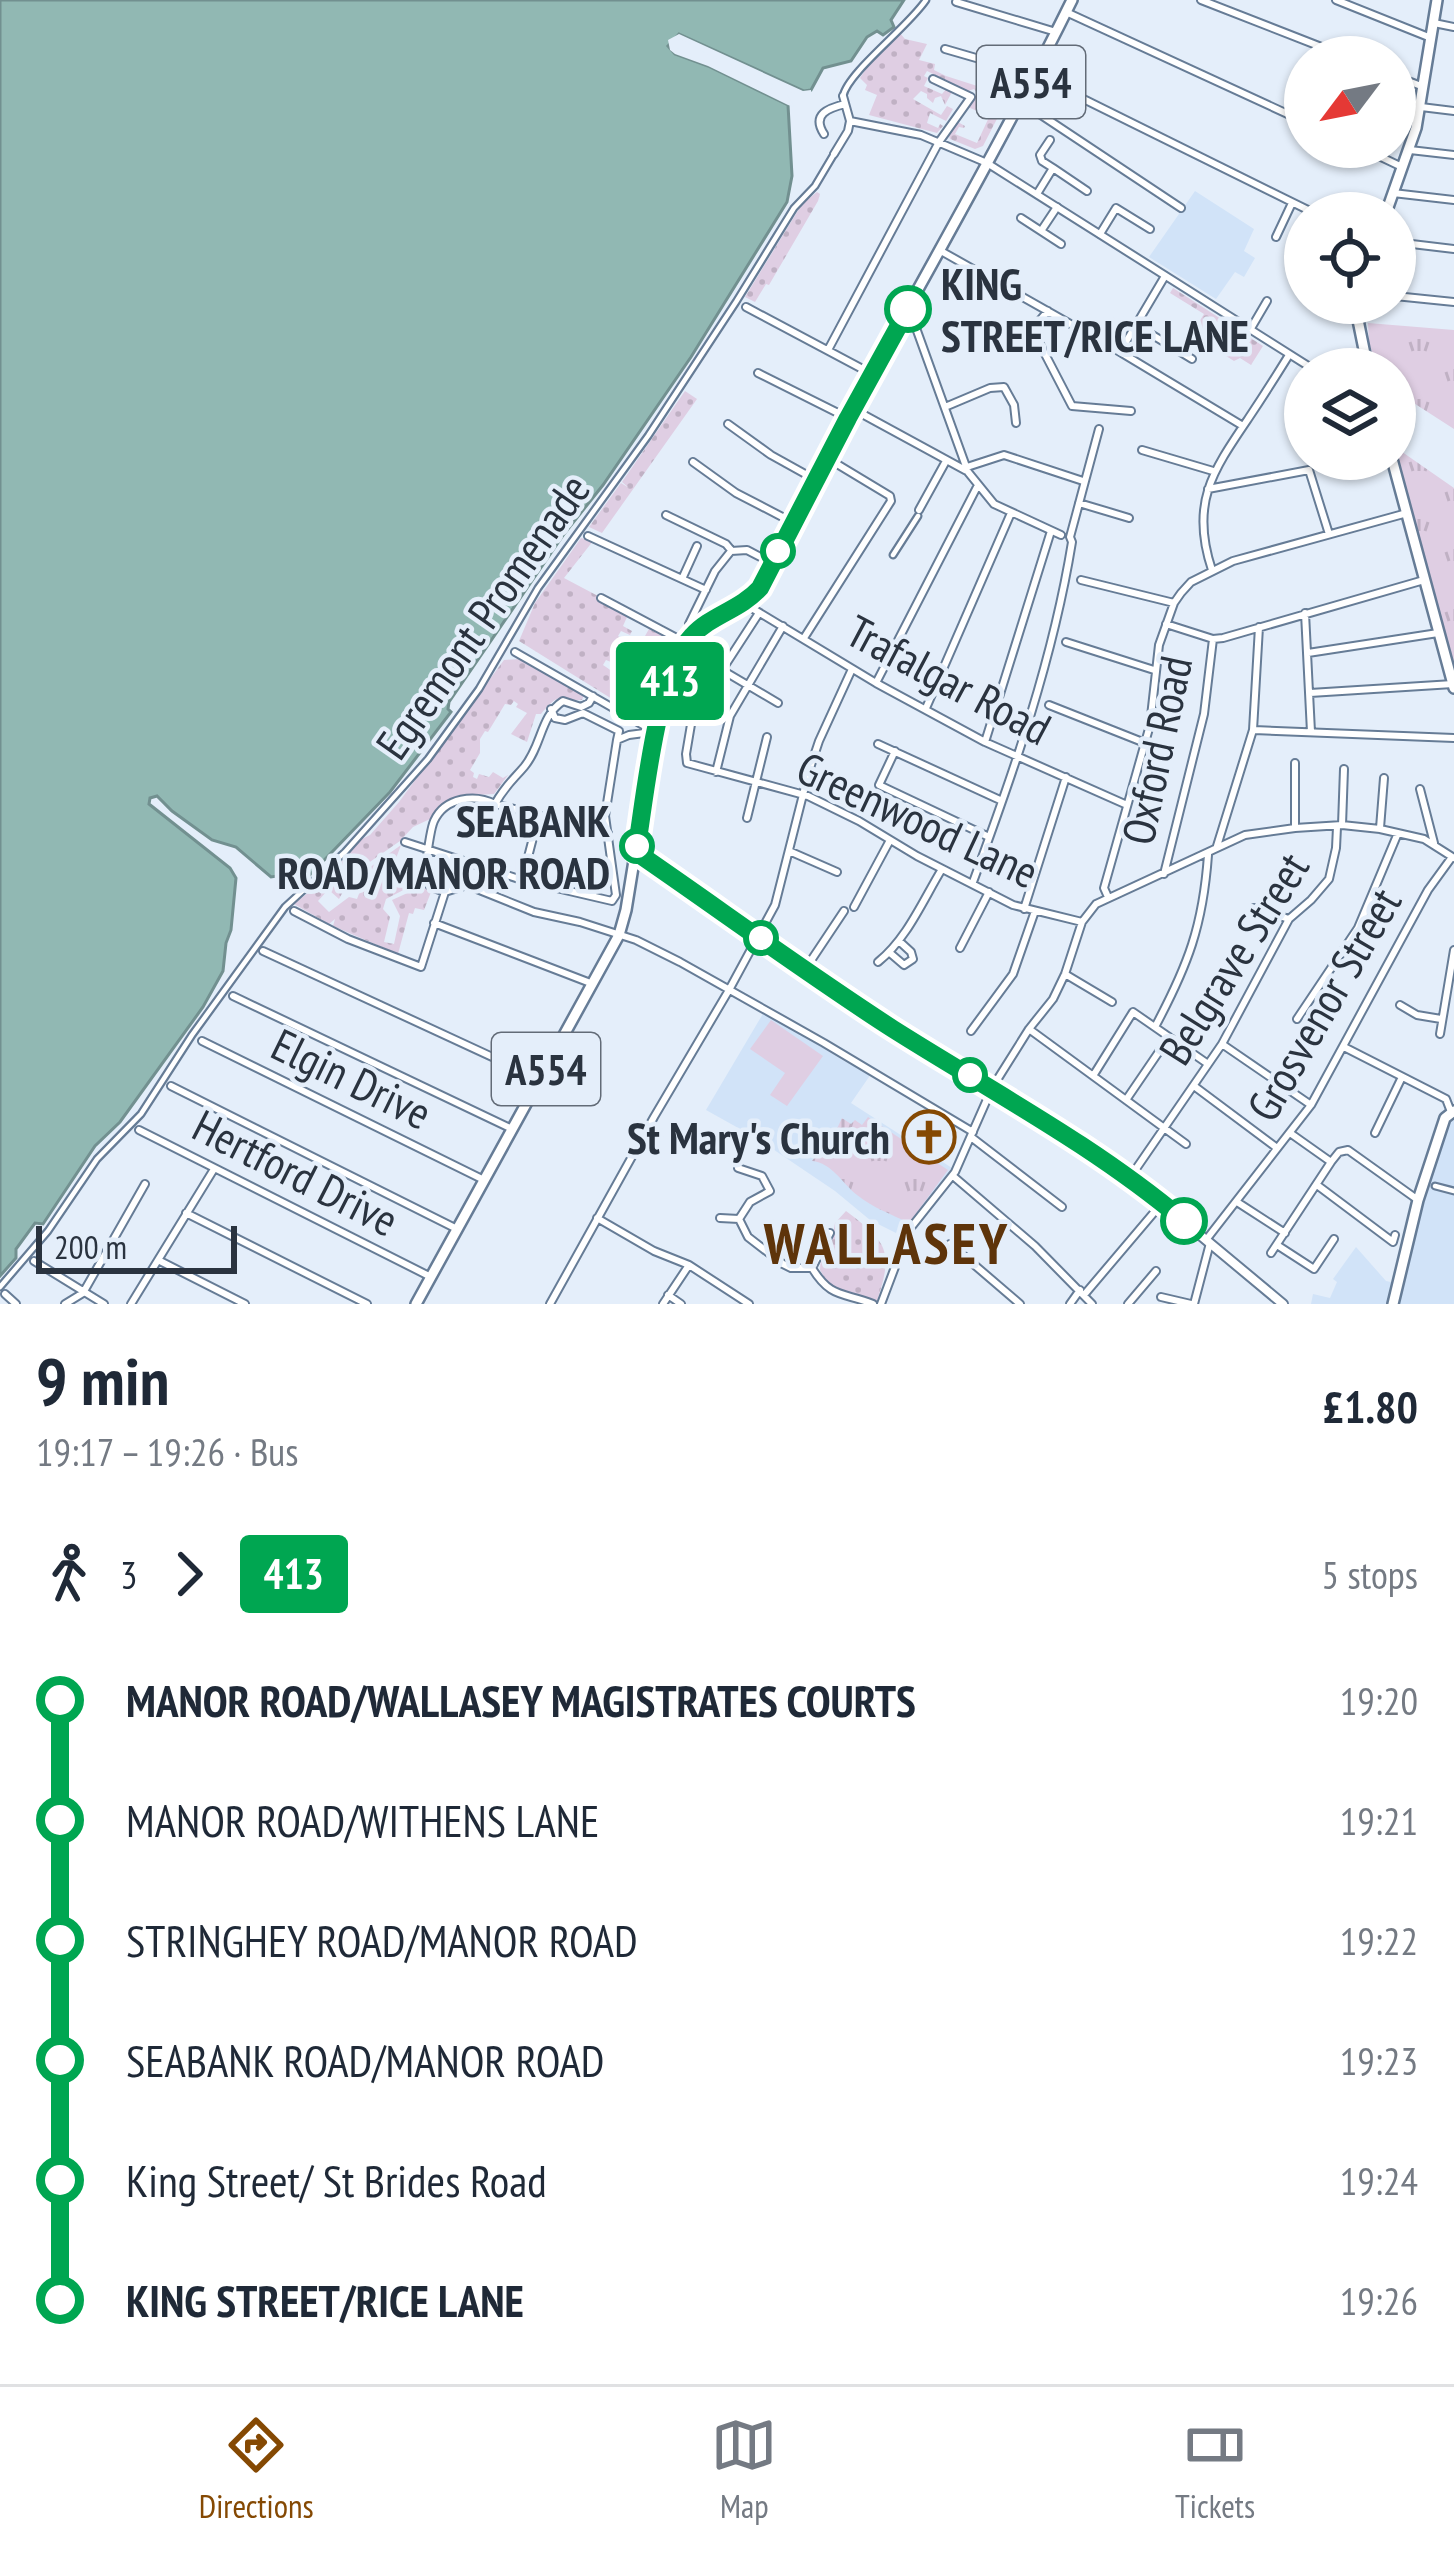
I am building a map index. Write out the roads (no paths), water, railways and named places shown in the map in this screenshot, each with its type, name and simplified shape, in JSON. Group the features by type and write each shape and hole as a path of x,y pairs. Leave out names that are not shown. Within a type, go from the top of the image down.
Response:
{"main road":[{"name":"A554","path":"416,1304 619,935 656,731 670,679 692,628 746,604 760,588 1072,0"},
{"path":"1416,123 1438,0"},
{"path":"1398,480 1453,686"},
{"path":"636,852 894,1029 1129,1179 1283,1304"},
{"path":"1393,1304 1418,1200 1445,1118 1453,1112"}],"street":[{"path":"926,0 850,80 844,100 850,121 907,131 987,163 1284,352"},
{"path":"1201,0 1293,36"},
{"path":"1336,0 1431,38"},
{"path":"956,2 1056,32"},
{"path":"1066,12 1284,112"},
{"path":"1434,23 1454,27"},
{"path":"945,49 1035,75 1284,198"},
{"path":"828,350 939,142 970,97 933,79"},
{"path":"1416,84 1424,87"},
{"path":"824,134 821,115 844,100"},
{"path":"1020,101 1181,208"},
{"path":"1420,107 1454,111"},
{"name":"Egremont Promenade","path":"2,1291 31,1258 98,1159 136,1127 167,1083 192,1034 229,994 254,946 390,804 453,724 506,647 538,588 649,436 794,208 815,186 850,121"},
{"path":"1050,140 1040,154 1042,161 1087,191"},
{"path":"1416,151 1454,155"},
{"path":"1036,194 1053,168"},
{"path":"1416,196 1454,200"},
{"path":"1042,231 1057,207"},
{"path":"1100,234 1116,208 1150,230"},
{"path":"1021,218 1061,244"},
{"path":"1276,238 1284,220"},
{"path":"1416,244 1454,249"},
{"path":"941,250 1243,426"},
{"path":"1120,352 1165,276"},
{"path":"1416,298 1454,302"},
{"path":"1250,329 1267,301"},
{"path":"736,302 872,374"},
{"path":"1048,311 1032,328 1072,406 1131,411"},
{"path":"905,316 916,328 968,470 978,485 994,504 1061,535"},
{"path":"1136,325 1192,359"},
{"path":"1212,570 1204,530 1213,471 1284,363"},
{"path":"758,373 968,470 1004,455 1084,482"},
{"path":"945,407 1004,387 1014,405 1016,423"},
{"path":"728,424 816,481"},
{"path":"973,882 1019,757 1063,598 1070,537 1099,429"},
{"path":"1142,450 1213,471"},
{"path":"804,638 890,501 890,496 827,458"},
{"path":"893,555 947,460"},
{"path":"693,462 736,493 793,523"},
{"path":"1208,490 1309,470 1329,534"},
{"path":"876,682 978,485"},
{"path":"1079,503 1129,518"},
{"path":"926,708 1011,513"},
{"path":"1108,897 1104,888 1145,743 1154,670 1174,603 1191,582 1248,556 1407,513"},
{"path":"666,515 731,550"},
{"path":"580,531 706,590"},
{"path":"985,742 1051,531"},
{"path":"682,579 697,546"},
{"path":"679,549 693,556"},
{"path":"692,628 706,590 731,550 747,550 772,563"},
{"path":"1082,580 1174,603"},
{"path":"1166,624 1213,639 1424,580"},
{"path":"602,598 686,644"},
{"name":"Trafalgar Road","path":"746,604 985,742 1126,805"},
{"path":"759,613 722,670 696,695 687,764 716,772 730,716 782,626"},
{"path":"1305,614 1311,732"},
{"path":"1155,1027 1192,950 1212,851 1253,730 1259,627"},
{"path":"1309,653 1438,632"},
{"name":"Oxford Road","path":"1164,874 1204,714 1213,639"},
{"path":"1066,642 1154,670"},
{"path":"506,647 656,731"},
{"path":"550,1304 775,904 819,741 852,669"},
{"path":"722,670 778,703"},
{"path":"1310,693 1453,686"},
{"path":"495,804 513,775 523,769 551,709 563,701 580,707 593,696"},
{"path":"1049,705 1145,743"},
{"path":"406,842 522,880 612,901 616,895 607,801 619,731 584,713 566,720 555,718 551,709"},
{"path":"1253,730 1454,738"},
{"path":"617,740 656,731"},
{"path":"747,818 767,737"},
{"path":"878,744 1001,800"},
{"path":"895,751 879,785 989,837"},
{"path":"1295,763 1295,828"},
{"name":"Belgrave Street","path":"1129,1179 1222,1044 1289,919 1329,879 1340,825 1344,769"},
{"name":"Greenwood Lane","path":"716,772 802,795 1024,909 1082,922"},
{"path":"1024,909 1066,777"},
{"path":"1380,830 1384,778"},
{"path":"1420,789 1434,843"},
{"path":"608,833 485,799 460,800 434,820 424,880 445,892 466,885 534,912 619,935 680,962 866,1067 972,1134 1062,1207"},
{"path":"522,880 536,815"},
{"path":"812,1268 838,1296 877,1304 909,1230 952,1176 992,1088 1053,999 1082,922 1108,897 1245,835 1295,828 1340,825 1398,833 1434,843 1453,858"},
{"path":"1297,1019 1358,928 1398,833"},
{"path":"854,907 890,840"},
{"path":"789,851 837,872"},
{"name":"Grosvenor Street","path":"1208,1241 1311,1105 1428,890 1453,858"},
{"path":"878,962 890,953 942,869"},
{"path":"291,908 348,939 422,967 445,892"},
{"path":"960,948 989,892"},
{"path":"1254,908 1289,919"},
{"path":"805,969 844,911"},
{"path":"971,1031 1013,974 1035,911"},
{"path":"434,923 593,985"},
{"path":"890,953 904,965 913,959 898,941"},
{"path":"254,946 540,1079"},
{"path":"1441,1034 1454,950"},
{"path":"1065,974 1112,1002"},
{"path":"1084,999 1090,989"},
{"path":"229,994 512,1129"},
{"path":"1400,1005 1418,1015 1443,1019"},
{"path":"1093,1076 1133,1012 1208,1064"},
{"path":"1029,1029 1186,1144"},
{"name":"Elgin Drive","path":"192,1034 484,1180"},
{"path":"1126,1100 1169,1037"},
{"path":"1222,1044 1311,1105"},
{"path":"1344,1048 1446,1099 1453,1112"},
{"path":"1375,1133 1402,1077"},
{"path":"167,1083 457,1229"},
{"path":"1194,1086 1277,1148"},
{"name":"Hertford Drive","path":"136,1127 431,1277"},
{"path":"1289,1133 1331,1162"},
{"path":"1271,1253 1339,1152 1348,1150 1418,1200"},
{"path":"131,1304 214,1168"},
{"path":"738,1168 762,1176 770,1191"},
{"path":"952,1176 1035,1246 1092,1304"},
{"path":"65,1304 83,1293 145,1184"},
{"path":"1317,1185 1393,1242 1395,1235"},
{"path":"1435,1186 1454,1191"},
{"path":"739,1219 750,1202 770,1191 781,1192"},
{"path":"1237,1202 1285,1233"},
{"path":"1070,1304 1162,1203"},
{"path":"186,1213 367,1304"},
{"path":"597,1218 653,1251 689,1264 749,1304"},
{"path":"720,1218 739,1219"},
{"path":"739,1219 748,1237 783,1264 812,1268"},
{"path":"812,1268 830,1233"},
{"path":"1277,1245 1314,1269 1334,1239"},
{"path":"1161,1297 1193,1304 1208,1241"},
{"path":"950,1244 1020,1304"},
{"path":"31,1258 104,1304"},
{"path":"158,1260 245,1304"},
{"path":"663,1304 689,1264"},
{"path":"1128,1304 1156,1271"},
{"path":"2,1291 16,1304"},
{"path":"668,1295 681,1304"}],"place":[{"name":"KING STREET/RICE LANE","path":"908,309"},
{"name":"SEABANK ROAD/MANOR ROAD","path":"637,846"},
{"name":"St Mary's Church","path":"929,1137"}],"district":[{"name":"WALLASEY","path":"887,1243"}]}
